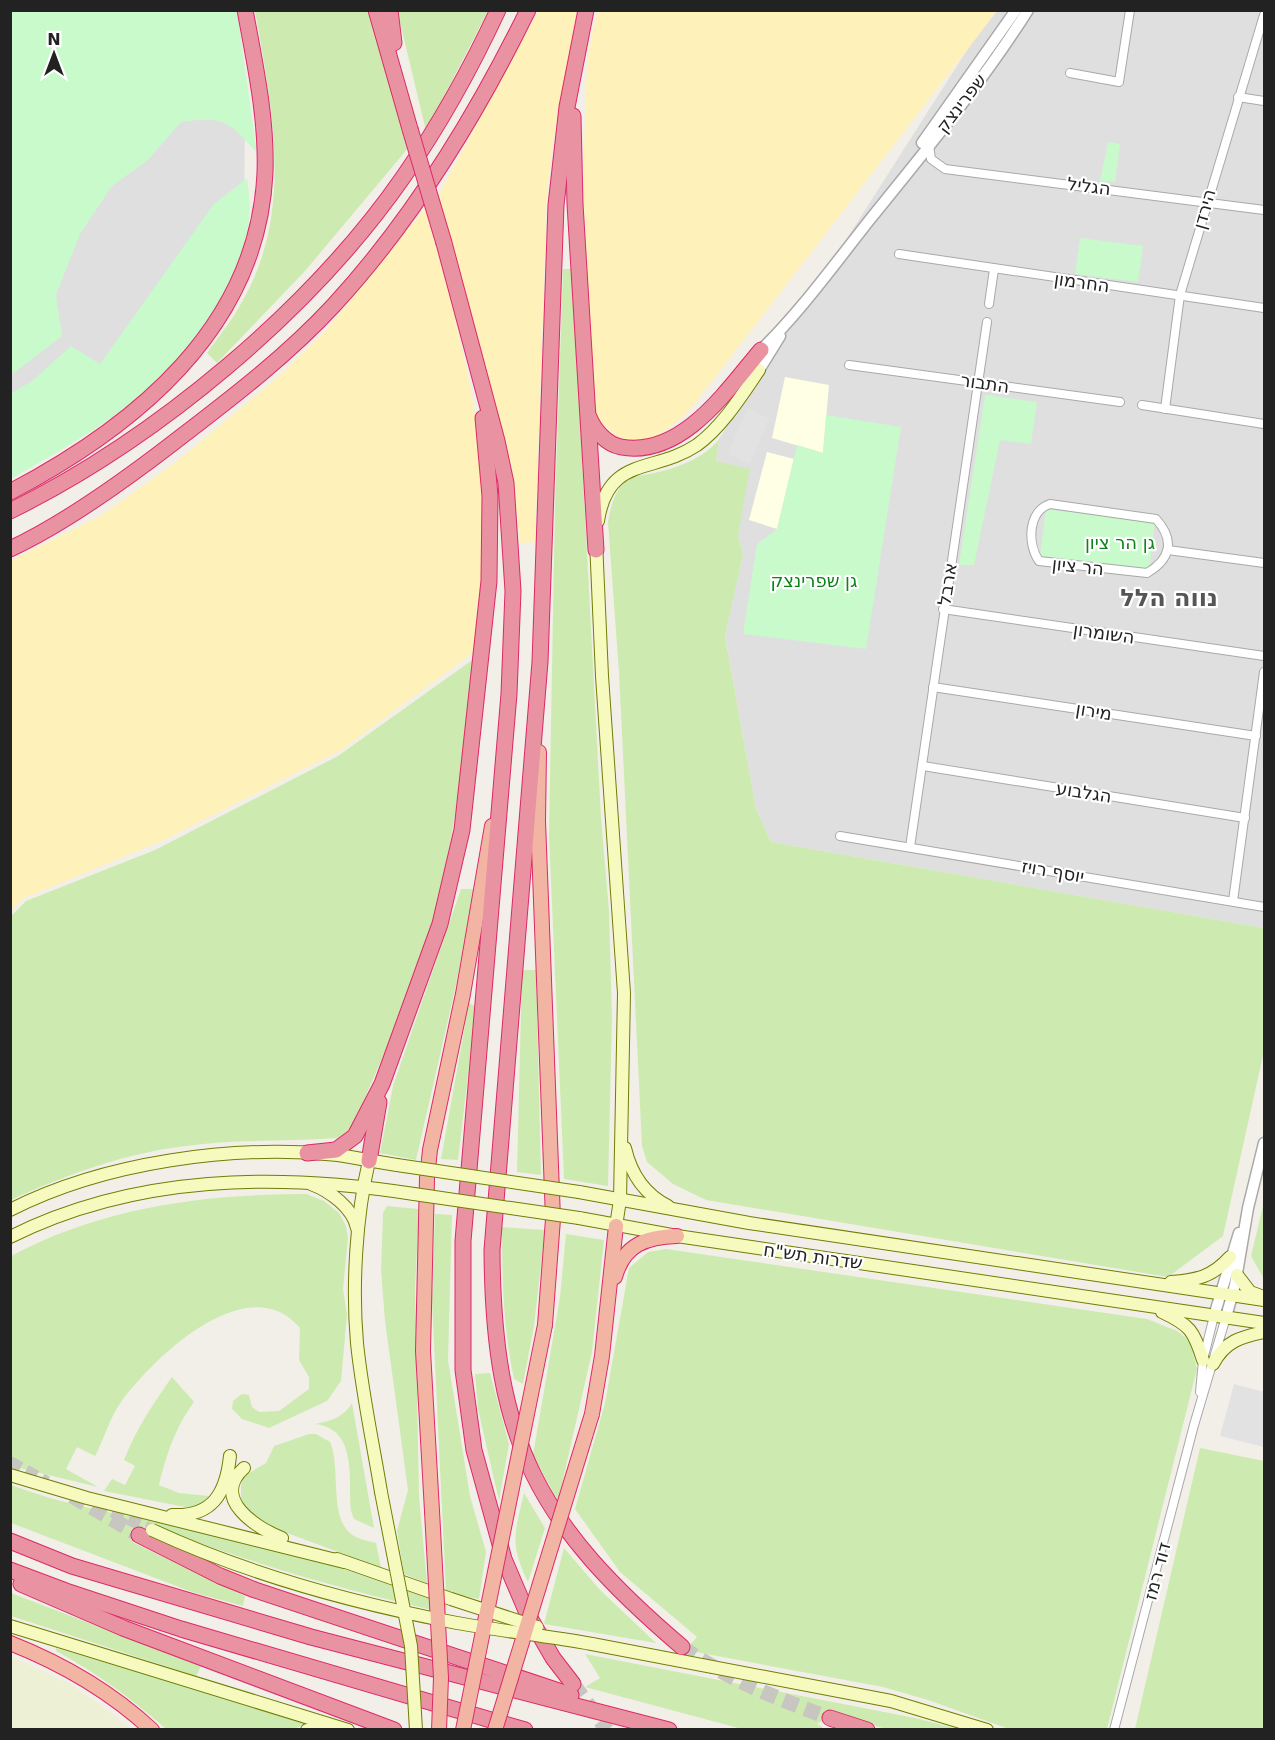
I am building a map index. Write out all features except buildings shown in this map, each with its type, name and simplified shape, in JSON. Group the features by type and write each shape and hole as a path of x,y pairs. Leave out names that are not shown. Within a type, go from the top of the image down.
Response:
{"highway":[{"path":"10,492 106,432 168,384 190,360 233,295 253,239 265,175 262,114 245,10"},
{"path":"376,10 398,78 410,129 444,243 497,441 509,508 513,591 509,694 463,1241 463,1370 474,1450 504,1559 527,1613 553,1658 573,1684"},
{"path":"390,10 398,78"},
{"path":"10,511 60,486 140,434 232,363 299,299 352,241 403,177 463,80 498,10"},
{"path":"10,549 126,479 254,381 333,306 366,269 424,191 497,74 528,10"},
{"path":"463,1730 545,1325 553,1219 538,821 540,662 556,205 574,62 586,10"},
{"path":"574,62 575,204 596,550"},
{"path":"307,1154 336,1150 347,1144 355,1136 382,1084 440,924 465,807 488,593 491,538 487,451 471,348"},
{"path":"586,399 589,419 595,430 606,439 617,446 650,447 688,427 709,410 761,350"},
{"path":"540,662 492,1250 492,1311 500,1376 523,1456 549,1506 571,1537 625,1598 682,1647"},
{"path":"439,1730 441,1678 423,1351 427,1178 430,1150 464,994 502,764"},
{"path":"369,1161 382,1084"},
{"path":"495,1730 592,1414 608,1305 616,1226"},
{"path":"608,1305 617,1270 632,1247 648,1239 677,1236"},
{"path":"146,1533 220,1576 255,1590 676,1730"},
{"path":"10,1541 95,1573 311,1637 669,1730"},
{"path":"10,1570 181,1629 525,1730"},
{"path":"10,1579 123,1628 394,1730"},
{"path":"10,1643 80,1676 127,1707 152,1730"},
{"path":"830,1718 867,1730"}],"main road":[{"path":"616,1226 620,1200 624,993 596,550 601,504 615,480 629,470 681,454 711,433 759,370"},
{"path":"622,1122 629,1162 640,1183 655,1198 689,1214"},
{"path":"10,1210 62,1188 149,1166 225,1154 307,1154 369,1161 363,1186 359,1237 357,1343 381,1492 411,1646 416,1730"},
{"name":"שדרות תש\"ח","path":"369,1161 579,1192 689,1214 1264,1299"},
{"path":"301,1181 327,1192 347,1208 353,1216 359,1237"},
{"name":"שדרות תש\"ח","path":"10,1237 69,1211 168,1187 301,1181 363,1186 579,1218 677,1236 1264,1323"},
{"path":"1146,1283 1200,1280 1219,1269 1230,1257"},
{"path":"1238,1275 1250,1292 1264,1299"},
{"path":"1148,1306 1180,1321 1195,1334 1208,1362 1237,1337 1264,1332"},
{"path":"126,1508 165,1514 199,1512 218,1497 224,1484 230,1456"},
{"path":"244,1468 238,1474 234,1490 236,1505 246,1518 269,1533 451,1599 592,1644"},
{"path":"10,1475 126,1508 280,1544 344,1562"},
{"path":"146,1533 241,1566 359,1601 461,1623 592,1644 891,1701 987,1730"},
{"path":"10,1626 347,1729"},
{"path":"307,1730 324,1727 347,1729"}],"street":[{"name":"שפרינצק","path":"891,194 915,154 1016,10"},
{"name":"שפרינצק","path":"761,350 788,322 891,194 987,71 1028,10"},
{"path":"1070,73 1119,82 1130,10"},
{"name":"הירדן","path":"1165,409 1180,295 1206,202 1264,15"},
{"path":"1238,97 1264,101"},
{"name":"הגליל","path":"929,145 931,159 945,169 1264,210"},
{"name":"החרמון","path":"899,254 1264,308"},
{"path":"989,304 993,269"},
{"name":"שפרינצק","path":"759,370 788,322"},
{"name":"ארבל","path":"910,846 923,766 943,609 987,322"},
{"name":"התבור","path":"849,365 1120,402"},
{"path":"1142,405 1264,424"},
{"name":"הר ציון","path":"1050,504 1156,519 1164,531 1168,550 1165,560 1148,573 1046,563 1039,561 1032,548 1034,518 1038,510 1050,504"},
{"path":"1168,550 1264,563"},
{"name":"השומרון","path":"943,609 1264,656"},
{"path":"1233,901 1264,672"},
{"name":"מירון","path":"933,687 1256,736"},
{"name":"הגלבוע","path":"923,766 1245,818"},
{"name":"יוסף רויז","path":"840,836 1264,907"},
{"name":"דוד רמז","path":"1226,1294 1238,1275 1248,1208 1264,1143"},
{"name":"דוד רמז","path":"1114,1730 1198,1413 1208,1362 1226,1294 1230,1257 1248,1208"}],"shaded area":[{"path":"11,11 245,132 244,200 11,468"},
{"path":"992,11 1264,11 1264,928 771,842 756,809 725,635 743,555 738,535 742,508 716,461 719,439"},
{"path":"785,377 829,385 823,453 772,438"},
{"path":"747,409 769,418 750,464 728,454"},
{"path":"767,452 794,459 777,529 749,520"},
{"path":"1234,1384 1264,1392 1264,1447 1220,1436"},
{"path":"10,1656 72,1685 132,1729 11,1729"}],"green space":[{"path":"11,10 237,11 257,153 225,123 208,120 181,122 148,160 112,186 80,234 56,295 62,336 11,375"},
{"path":"255,11 371,11 409,147 305,271 217,363 207,353 239,307 259,266 269,231 274,194 272,121"},
{"path":"399,11 488,11 426,131 400,22"},
{"path":"1108,142 1120,144 1115,182 1100,181"},
{"path":"247,178 249,221 240,257 209,319 187,349 163,376 108,420 11,479 10,394 32,381 71,346 100,364 213,205"},
{"path":"1080,238 1143,246 1138,282 1075,274"},
{"path":"563,269 572,269 601,818 609,911 612,1018 608,1186 564,1179 549,835 555,502"},
{"path":"985,395 1037,402 1031,444 1000,440 974,565 959,565"},
{"name":"גן שפרינצק","path":"826,415 901,427 866,649 743,634 757,544 777,529 797,445 823,453"},
{"path":"719,439 716,461 750,469 738,535 743,555 725,636 756,809 771,842 1264,928 1264,1051 1223,1236 1168,1277 706,1200 673,1184 647,1162 642,1146 619,672 608,522 617,491 626,482 633,477 663,471 690,461 706,452"},
{"name":"גן הר ציון","path":"1046,509 1155,522 1149,570 1040,556"},
{"path":"475,658 449,851 434,915 407,996 352,1128 338,1138 243,1141 163,1149 74,1174 11,1200 10,917 26,901 155,850 338,756"},
{"path":"461,889 474,889 456,985 416,1160 380,1153 393,1086"},
{"path":"522,970 536,970 541,1175 517,1172"},
{"path":"469,1003 476,1007 458,1160 441,1159"},
{"path":"306,1194 324,1201 339,1213 346,1226 348,1238 343,1289 347,1315 341,1381 327,1401 269,1428 242,1419 232,1409 233,1401 242,1394 249,1395 252,1407 259,1412 279,1411 309,1389 309,1377 299,1360 300,1328 279,1312 255,1307 229,1313 203,1325 178,1343 155,1363 121,1402 95,1456 77,1447 66,1469 98,1487 11,1466 11,1256 46,1239 81,1226 154,1207 230,1197"},
{"path":"1264,1202 1264,1279 1251,1256"},
{"path":"387,1206 419,1209 415,1288 419,1497 427,1583 404,1574 397,1531 408,1490 385,1321 381,1270 383,1213"},
{"path":"435,1214 452,1215 448,1360 470,1496 486,1552 479,1599 446,1592 432,1301"},
{"path":"502,1227 545,1230 534,1326 523,1384 514,1379 507,1341"},
{"path":"566,1234 604,1240 592,1352 558,1501 533,1455 560,1297"},
{"path":"666,1249 1147,1319 1177,1331 1190,1341 1197,1369 1107,1729 1009,1729 928,1700 883,1687 685,1650 697,1637 620,1572 575,1509 605,1403 629,1268 648,1252"},
{"path":"490,1373 509,1444 499,1501 478,1409 475,1374"},
{"path":"172,1377 194,1402 172,1441 159,1485 179,1493 209,1496 201,1504 190,1508 104,1491 112,1479 125,1485 135,1466 124,1460 145,1417"},
{"path":"352,1403 374,1528 354,1519 351,1511 350,1471 344,1445 338,1435 329,1428 315,1424 336,1418"},
{"path":"309,1434 316,1434 330,1442 335,1464 337,1503 344,1525 355,1537 376,1543 381,1568 279,1530 247,1511 241,1501 241,1481 244,1476 266,1463 274,1446"},
{"path":"1200,1448 1264,1461 1264,1729 1135,1729"},
{"path":"11,1485 67,1503 238,1538 290,1552 447,1605 446,1613 298,1575 225,1552 153,1525 145,1526 132,1542 245,1596 243,1606 192,1592 11,1523"},
{"path":"524,1493 545,1528 528,1582 516,1547 516,1528"},
{"path":"564,1548 600,1590 656,1643 544,1624"},
{"path":"11,1593 201,1666 196,1676 11,1616"},
{"path":"56,1648 309,1723 291,1730 166,1729 114,1687 56,1651"},
{"path":"585,1654 915,1718 958,1729 886,1729 834,1714 817,1724 825,1729 742,1729 585,1687 600,1678"}],"sand":[{"path":"538,11 577,11 554,137 547,192 535,542 520,543 511,466 439,194"},
{"path":"597,11 997,11 696,402 671,426 645,440 632,441 619,437 606,427 593,412 583,180 587,60"},
{"path":"425,208 457,327 480,448 484,489 485,545 474,652 343,749 164,840 22,899 11,911 11,560 100,516 176,462 280,375 326,330"}],"tunnel":[{"path":"10,1462 47,1482"},
{"path":"72,1496 139,1535"},
{"path":"96,1504 152,1530"},
{"path":"682,1647 735,1679 830,1718"},
{"path":"573,1684 607,1730"}],"district":[{"name":"נווה הלל","path":"1169,598"}]}
